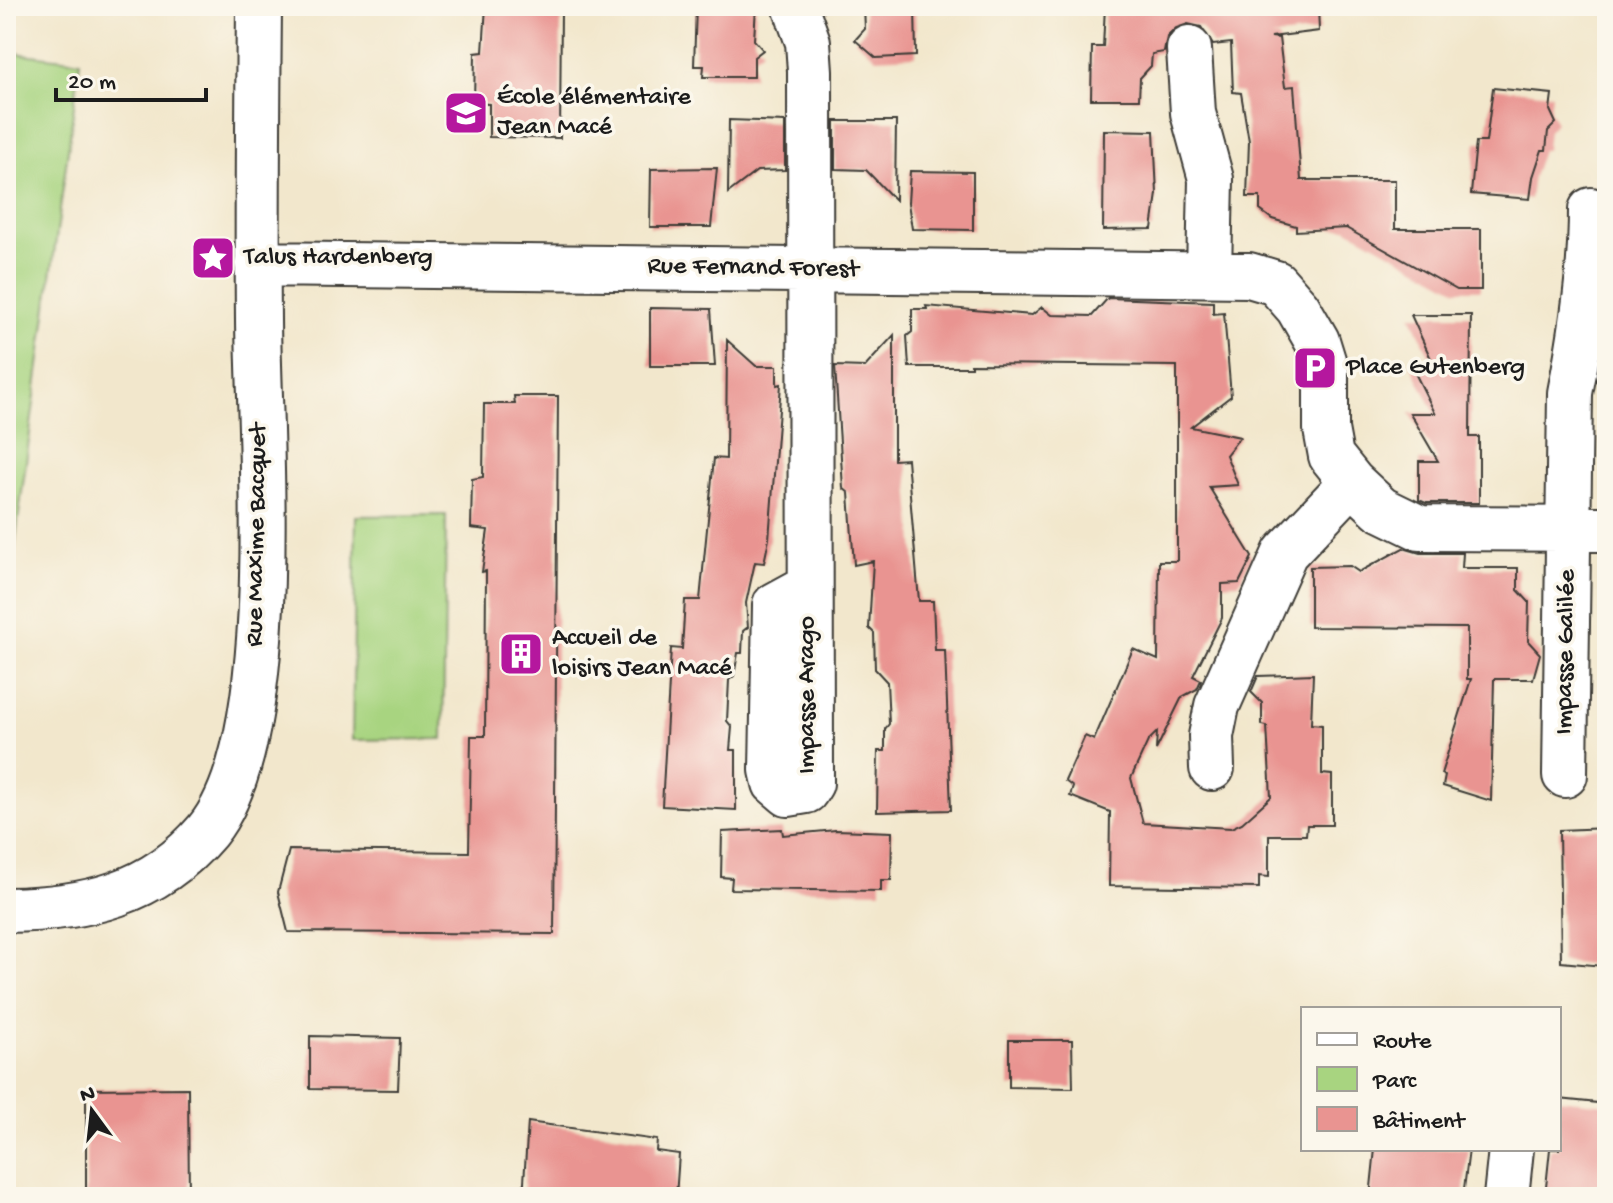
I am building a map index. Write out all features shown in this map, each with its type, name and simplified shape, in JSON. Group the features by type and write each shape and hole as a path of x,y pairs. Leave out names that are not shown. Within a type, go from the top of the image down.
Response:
{"street":[{"name":"Rue Maxime Bacquet","path":"6,910 86,905 144,881 188,849 208,829 237,770 249,734 260,583 257,264 259,6"},
{"name":"Impasse Arago","path":"807,18 812,269 808,587"},
{"path":"1189,49 1193,113 1211,179 1229,275 1276,283 1298,308 1317,341 1326,370 1326,429 1331,456 1352,482 1381,509 1420,528 1588,528"},
{"name":"Impasse Galilée","path":"1565,775 1588,528 1570,393 1590,265 1591,210"},
{"name":"Rue Fernand Forest","path":"257,264 1229,275"},
{"path":"1212,768 1211,736 1217,706 1285,553 1352,482"},
{"path":"1506,1197 1511,1151"}],"green space":[{"path":"6,52 80,61 6,611"},
{"path":"446,515 443,739 352,740 356,516"}],"building":[{"path":"486,6 561,6 560,138 489,137 489,104 474,103 475,53 483,52"},
{"path":"696,6 756,6 754,40 763,50 754,57 754,77 703,77 704,66 694,66"},
{"path":"864,6 915,6 916,56 876,58 855,40 865,29"},
{"path":"1105,6 1318,6 1319,31 1271,37 1279,38 1285,87 1294,86 1301,180 1395,180 1395,229 1481,229 1481,290 1457,290 1346,228 1296,231 1296,226 1272,219 1260,210 1260,197 1247,197 1249,141 1241,93 1233,92 1231,43 1213,45 1201,27 1188,24 1176,28 1167,37 1164,52 1152,54 1151,66 1140,78 1139,99 1091,99 1092,47 1103,47"},
{"path":"1493,88 1552,94 1550,110 1556,123 1548,131 1546,150 1542,150 1533,177 1530,199 1471,194 1476,142 1486,142"},
{"path":"729,120 785,122 785,170 757,171 728,193"},
{"path":"835,121 896,121 895,200 866,170 835,169"},
{"path":"1104,130 1154,131 1157,194 1152,229 1103,230"},
{"path":"717,168 711,227 650,227 651,169"},
{"path":"910,171 973,172 973,230 912,229 908,203"},
{"path":"1108,298 1213,302 1213,314 1224,313 1231,396 1191,427 1240,437 1226,455 1238,485 1209,487 1252,557 1239,583 1222,584 1222,618 1193,676 1201,680 1197,689 1182,697 1156,750 1157,732 1148,741 1131,778 1143,823 1231,828 1242,823 1271,797 1267,726 1262,725 1262,703 1251,692 1258,676 1313,674 1311,724 1322,725 1322,774 1332,775 1332,825 1307,825 1306,835 1269,835 1269,877 1259,876 1259,888 1109,886 1110,812 1070,796 1073,787 1065,781 1085,736 1094,740 1133,649 1158,660 1159,561 1177,561 1177,366 971,364 971,367 909,367 907,336 912,332 912,309 927,309 926,306 1032,315 1042,307 1052,315 1092,316"},
{"path":"650,308 711,309 715,366 650,366"},
{"path":"1411,315 1471,315 1470,437 1479,437 1479,503 1426,503 1419,500 1419,461 1438,461 1410,413 1435,413 1410,363 1432,361"},
{"path":"894,335 894,460 907,459 919,601 933,601 935,650 945,650 951,810 877,812 878,751 885,751 885,729 889,724 887,682 875,669 874,633 869,628 873,561 854,565 849,493 843,488 835,366 865,367"},
{"path":"727,340 756,366 777,366 777,385 781,384 769,539 764,563 755,562 746,603 748,627 743,631 742,653 738,653 734,676 729,680 727,721 732,727 730,750 736,750 736,810 662,806 671,648 682,649 685,600 700,600 714,458 726,459"},
{"name":"Accueil de loisirs Jean Macé","path":"514,396 558,396 554,934 288,932 278,892 289,850 469,852 471,736 485,736 486,571 482,572 488,530 471,528 472,479 483,477 484,404 515,404"},
{"path":"1403,548 1420,553 1463,553 1462,568 1518,568 1518,590 1529,602 1528,641 1540,654 1533,679 1494,679 1491,801 1443,786 1445,776 1441,774 1471,679 1467,679 1467,628 1310,627 1310,567 1350,566 1359,572"},
{"path":"1607,828 1607,930 1603,966 1561,962 1559,830"},
{"path":"782,829 783,835 836,830 892,832 891,880 881,880 881,891 731,889 732,878 721,877 722,832"},
{"path":"310,1036 400,1038 398,1090 310,1089"},
{"path":"1009,1040 1072,1040 1073,1088 1009,1087"},
{"path":"188,1088 189,1197 86,1197 86,1089"},
{"path":"1561,1099 1607,1104 1607,1197 1545,1197 1550,1151 1561,1151"},
{"path":"528,1122 657,1140 656,1151 679,1154 676,1197 523,1197"},
{"path":"1375,1151 1469,1151 1463,1197 1370,1197"}],"place":[{"name":"École élémentaire Jean Macé","path":"466,113"},
{"name":"Talus Hardenberg","path":"213,258"},
{"name":"Place Gutenberg","path":"1315,368"},
{"name":"Accueil de loisirs Jean Macé","path":"521,654"}]}
